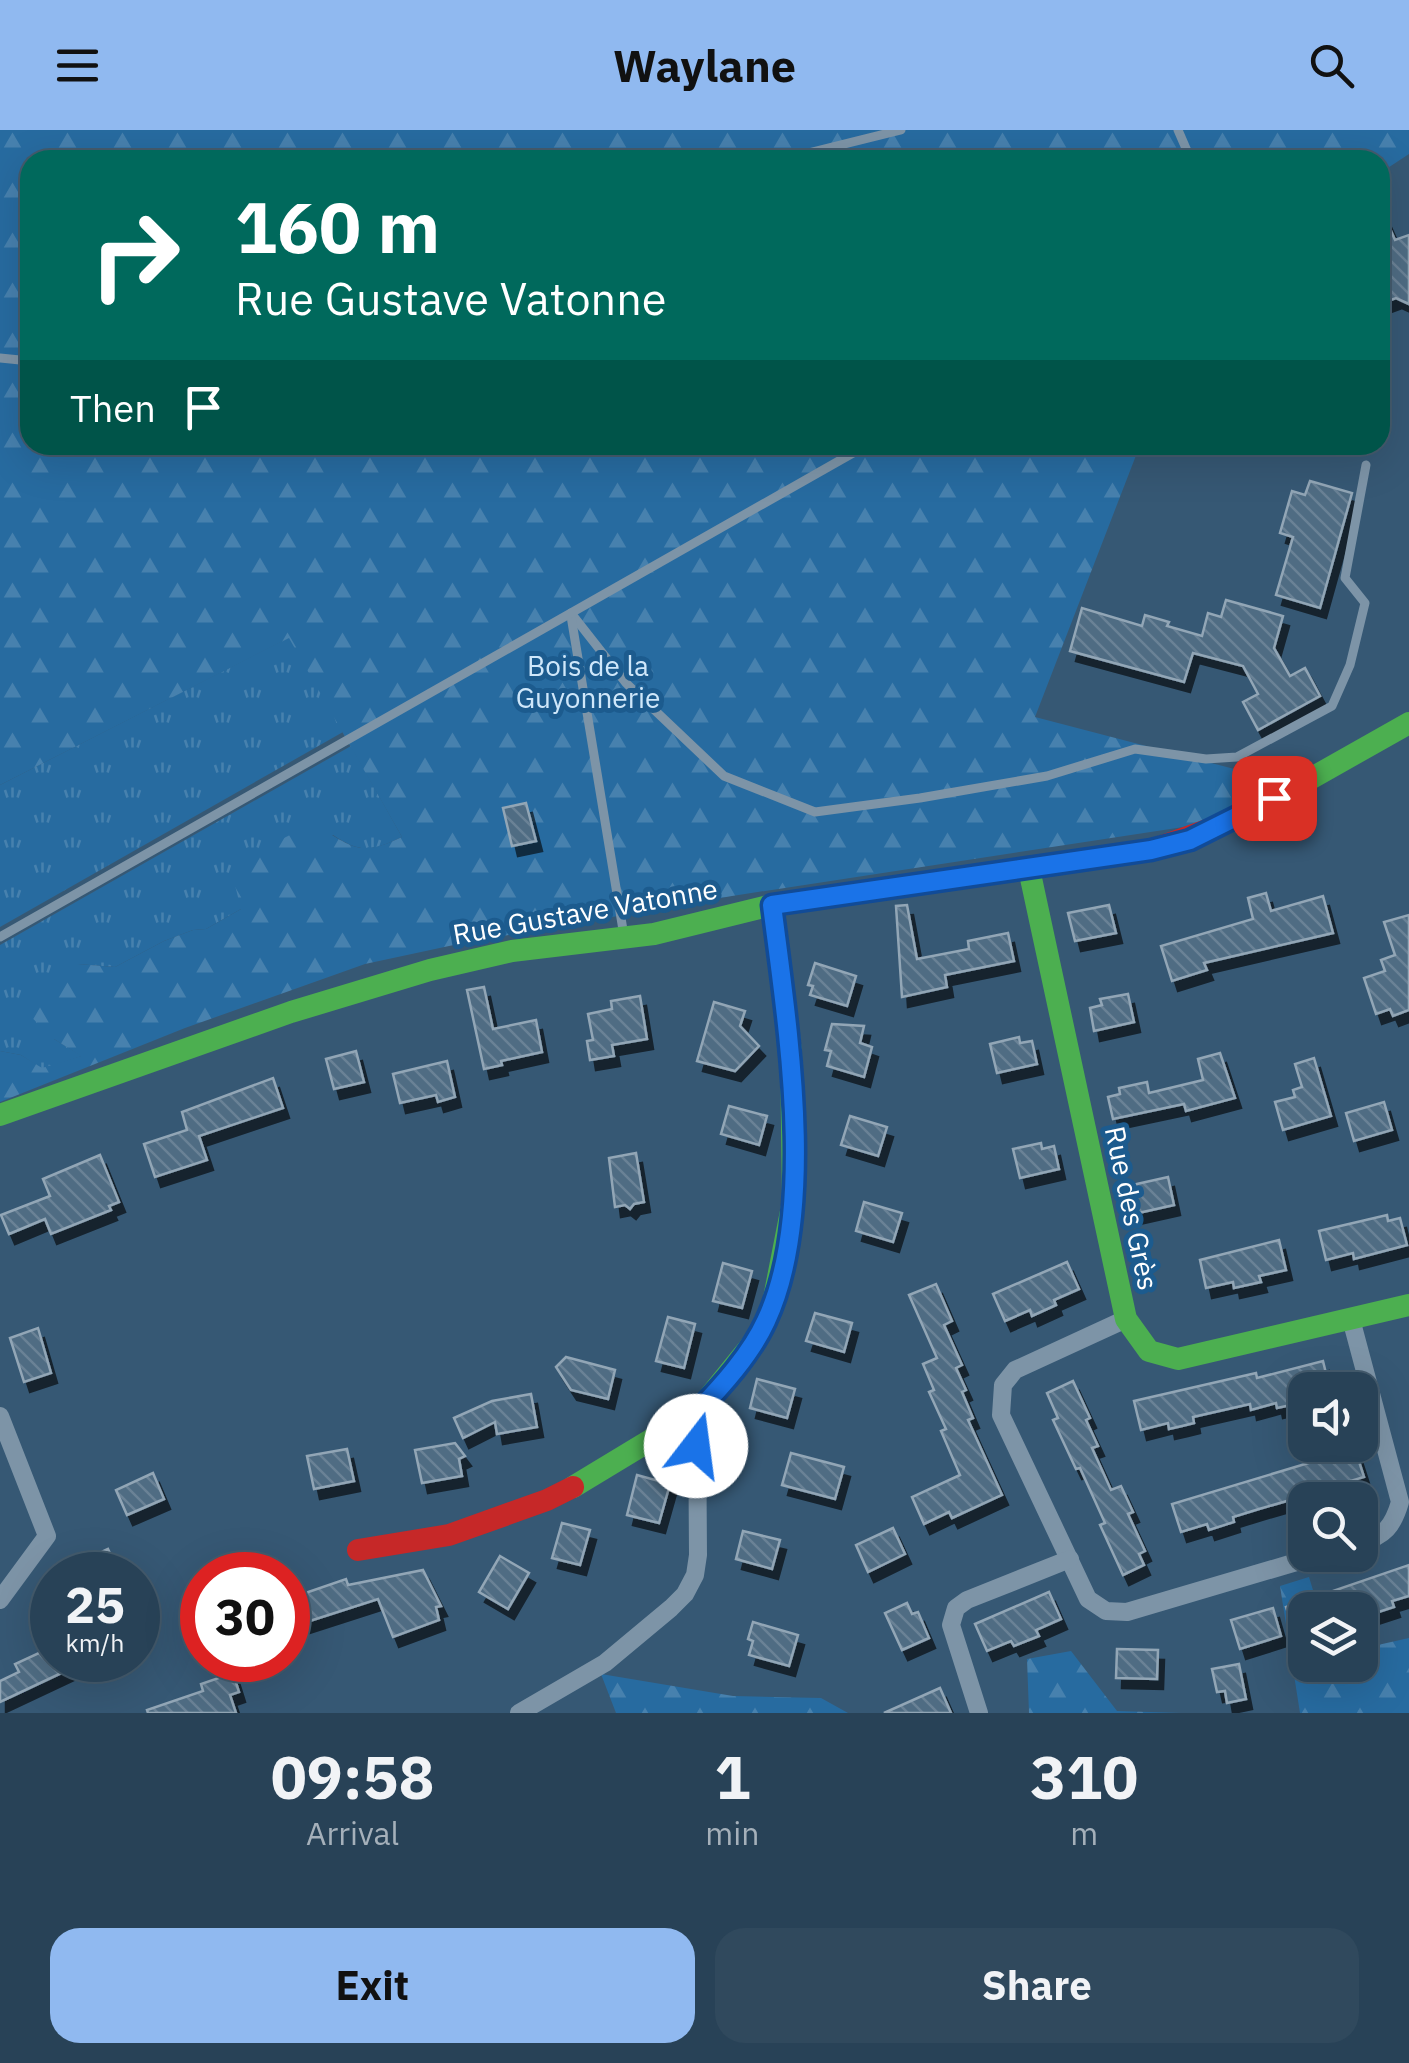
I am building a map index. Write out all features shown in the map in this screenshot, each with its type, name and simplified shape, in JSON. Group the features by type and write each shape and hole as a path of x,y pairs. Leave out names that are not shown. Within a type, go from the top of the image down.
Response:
{"street":[{"name":"Rue Gustave Vatonne","path":"0,1115 291,1012 430,970 512,952 624,939 772,905 1151,850 1190,840 1409,723"},
{"name":"Rue des Grès","path":"1029,868 1126,1319 1149,1351 1178,1360 1409,1305"},
{"path":"358,1550 450,1535 547,1500 697,1412 766,1322 790,1228 793,1142 790,1052 772,905"},
{"path":"1351,1318 1400,1502 1393,1525 1378,1536"},
{"path":"1126,1319 1015,1370 1003,1385 1001,1415 1088,1599 1106,1611 1127,1612 1288,1564"},
{"path":"520,1713 605,1662 685,1594 695,1575 698,1555 697,1412"},
{"path":"0,1416 47,1536 0,1600"},
{"path":"979,1713 952,1625 956,1608 967,1600 1070,1559"}],"lane":[{"path":"821,150 902,130"},
{"path":"0,937 849,455"},
{"path":"571,613 626,683 724,776 816,812 1047,776 1136,749 1206,759 1237,757 1332,706 1350,665 1365,603 1345,578 1366,465"},
{"path":"571,613 624,939"}],"green space":[{"name":"Bois de la Guyonnerie","path":"0,130 1409,130 1409,154 1390,166 1390,150 20,150 20,455 1136,455 1035,717 1261,776 1216,822 732,896 365,964 185,1028 0,1102 0,1051 21,1055 42,1068 81,1056 54,1039 25,1011 27,979 78,964 115,967 164,941 206,929 241,909 233,877 250,855 312,824 355,847 374,847 402,837 289,638 0,785"},
{"path":"290,637 343,732 0,927 0,785"},
{"path":"351,746 402,837 383,845 359,848 333,835 241,909 206,929 164,941 115,967 78,964 54,1039 82,1056 42,1069 21,1055 0,1051 0,945"},
{"path":"1309,1577 1314,1592 1288,1592 1288,1637 1280,1586"},
{"path":"1409,1638 1409,1713 1300,1713 1295,1682 1378,1682 1378,1645"},
{"path":"1071,1651 1117,1711 1181,1713 1029,1713 1027,1659"},
{"path":"601,1674 733,1696 821,1698 848,1713 616,1713"}],"building":[{"path":"1390,229 1395,240 1409,235 1409,304 1396,298 1390,300"},
{"path":"1310,481 1352,493 1320,608 1276,595 1293,537 1280,533 1292,491 1305,495"},
{"path":"1226,600 1283,616 1274,648 1290,676 1305,668 1320,696 1258,730 1243,702 1258,694 1243,666 1193,653 1184,682 1070,651 1082,608 1142,626 1145,615 1202,636 1208,613 1221,617"},
{"path":"526,803 536,841 512,846 503,808"},
{"path":"1266,893 1271,911 1323,896 1333,933 1204,963 1207,970 1172,981 1161,946 1253,919 1248,898"},
{"path":"907,905 917,959 969,949 968,941 1008,933 1014,961 945,975 947,987 902,997 896,906"},
{"path":"1109,905 1116,933 1075,941 1068,913"},
{"path":"1409,915 1409,1010 1393,1016 1390,1009 1376,1014 1364,978 1385,971 1381,960 1395,955 1384,922"},
{"path":"815,963 856,976 847,1006 810,995 813,986 808,985"},
{"path":"484,987 493,1029 536,1020 542,1052 484,1069 467,990"},
{"path":"1128,994 1134,1022 1094,1031 1090,1008 1102,1005 1100,999"},
{"path":"640,996 647,1039 612,1045 614,1056 590,1060 587,1041 593,1040 588,1014 612,1009 611,1001"},
{"path":"714,1002 745,1011 740,1026 759,1046 735,1071 697,1061"},
{"path":"832,1024 864,1026 860,1043 872,1047 864,1077 827,1066 831,1051 825,1050"},
{"path":"1019,1037 1020,1043 1032,1041 1037,1064 997,1073 990,1044"},
{"path":"356,1051 364,1082 334,1089 326,1059"},
{"path":"1220,1053 1235,1098 1186,1111 1184,1104 1113,1119 1108,1097 1120,1094 1119,1088 1147,1082 1149,1093 1203,1080 1198,1059"},
{"path":"1314,1058 1331,1116 1283,1130 1275,1102 1295,1097 1293,1090 1302,1087 1295,1064"},
{"path":"447,1061 455,1097 438,1102 436,1095 400,1103 393,1074"},
{"path":"273,1078 283,1108 199,1136 207,1160 155,1177 144,1144 187,1130 182,1112"},
{"path":"1384,1102 1392,1130 1354,1141 1346,1113"},
{"path":"729,1106 767,1116 759,1145 721,1134"},
{"path":"850,1116 887,1127 878,1156 841,1145"},
{"path":"1041,1143 1042,1149 1054,1146 1059,1169 1020,1178 1013,1149"},
{"path":"636,1153 644,1202 630,1209 625,1205 615,1207 609,1158"},
{"path":"100,1155 119,1202 109,1206 111,1210 51,1234 45,1219 9,1234 1,1215 50,1196 43,1179"},
{"path":"1168,1177 1174,1205 1134,1214 1128,1186"},
{"path":"864,1202 902,1213 893,1242 856,1231"},
{"path":"1387,1215 1388,1221 1400,1218 1407,1245 1354,1259 1353,1253 1326,1260 1319,1231"},
{"path":"1279,1240 1286,1270 1259,1276 1261,1282 1234,1288 1233,1282 1206,1288 1200,1260"},
{"path":"1067,1262 1079,1289 1032,1316 1030,1310 1005,1321 993,1294"},
{"path":"723,1263 752,1271 742,1308 713,1301"},
{"path":"936,1284 952,1321 944,1325 962,1365 956,1368 973,1418 968,1420 1002,1495 952,1518 949,1512 924,1524 912,1497 960,1475 941,1431 946,1429 929,1392 934,1390 923,1364 937,1358 909,1295"},
{"path":"815,1313 852,1323 844,1352 806,1341"},
{"path":"668,1317 695,1324 684,1368 656,1361"},
{"path":"38,1328 51,1373 24,1382 10,1338"},
{"path":"566,1357 615,1370 608,1399 571,1390 556,1367"},
{"path":"1323,1361 1326,1372 1288,1372 1288,1406 1277,1408 1276,1403 1251,1410 1250,1404 1193,1417 1194,1423 1182,1426 1169,1429 1168,1423 1141,1430 1134,1401 1256,1373 1257,1378"},
{"path":"757,1379 795,1389 787,1418 750,1408"},
{"path":"1073,1381 1098,1446 1092,1448 1111,1490 1121,1486 1133,1512 1128,1514 1145,1551 1139,1554 1144,1565 1123,1575 1100,1525 1105,1523 1053,1420 1058,1418 1047,1393"},
{"path":"531,1394 537,1427 497,1434 495,1422 463,1438 454,1418 492,1401"},
{"path":"455,1443 465,1456 459,1459 462,1476 422,1483 415,1450"},
{"path":"347,1449 354,1481 314,1489 307,1456"},
{"path":"791,1453 844,1467 835,1499 782,1485"},
{"path":"1312,1462 1359,1462 1364,1477 1347,1482 1288,1482 1288,1501 1233,1517 1234,1522 1209,1530 1207,1524 1181,1532 1172,1504"},
{"path":"153,1473 164,1499 127,1515 116,1490"},
{"path":"637,1475 670,1484 659,1523 627,1515"},
{"path":"562,1523 590,1530 580,1565 552,1558"},
{"path":"893,1528 905,1554 868,1572 856,1545"},
{"path":"743,1531 780,1540 772,1569 736,1559"},
{"path":"500,1556 529,1573 508,1609 479,1592"},
{"path":"1409,1565 1409,1596 1392,1601 1394,1607 1378,1612 1378,1592 1330,1592"},
{"path":"423,1570 441,1606 436,1607 439,1620 393,1637 378,1599 310,1621 310,1591 346,1579 348,1585"},
{"path":"1049,1592 1061,1619 1036,1630 1039,1636 987,1651 975,1624"},
{"path":"907,1603 912,1614 918,1612 929,1638 902,1650 885,1613"},
{"path":"1273,1608 1281,1636 1240,1649 1231,1620"},
{"path":"753,1622 798,1635 789,1666 749,1655"},
{"path":"1117,1649 1158,1650 1157,1679 1116,1678"},
{"path":"30,1657 30,1682 42,1682 0,1702 0,1681 19,1672 15,1664"},
{"path":"1239,1664 1246,1699 1227,1703 1225,1691 1217,1692 1212,1669"},
{"path":"236,1682 239,1692 230,1695 236,1713 148,1713 147,1710 203,1691 201,1684"},
{"path":"940,1688 951,1713 884,1713"}],"traffic: fast":[{"path":"1257,809 1409,723"},
{"path":"1029,869 1126,1319 1149,1351 1178,1359 1409,1305"},
{"path":"0,1115 291,1012 430,970 512,951 654,934 772,905 858,892"},
{"path":"573,1487 697,1412 757,1338 773,1303 793,1201 791,1052 772,905"}],"traffic: jam":[{"path":"858,892 1151,850 1257,809"},
{"path":"358,1550 449,1535 573,1487"}],"route":[{"path":"696,1446 697,1412 766,1322 790,1228 790,1052 772,905 1151,850 1190,840 1274,798"}]}
